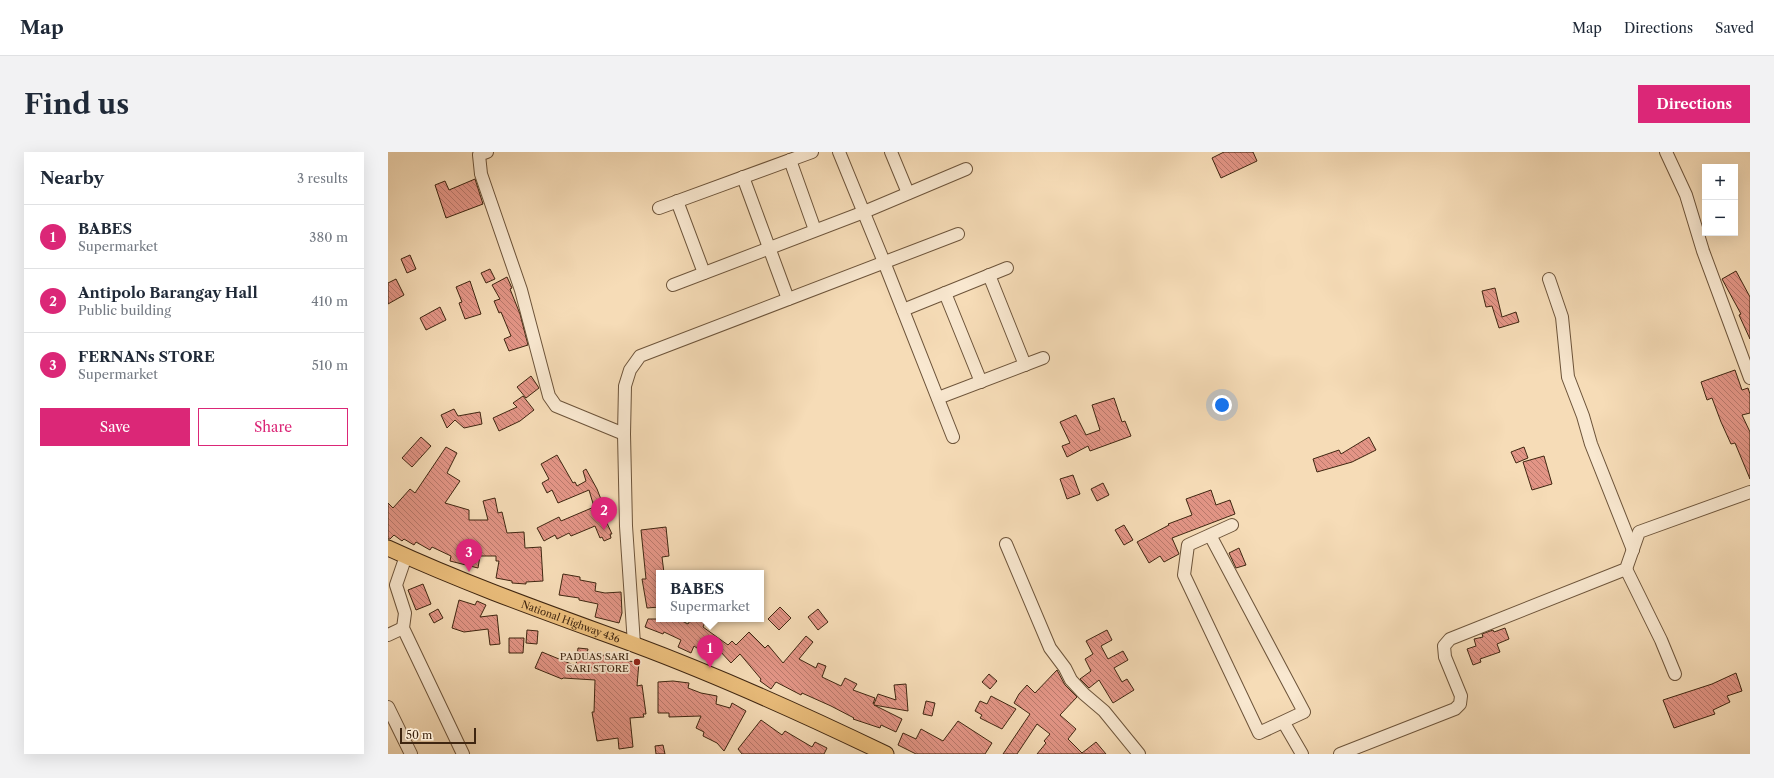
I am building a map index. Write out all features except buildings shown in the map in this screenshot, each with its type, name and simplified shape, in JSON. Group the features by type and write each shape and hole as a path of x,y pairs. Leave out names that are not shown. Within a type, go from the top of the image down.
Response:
{"main road":[{"name":"National Highway 436","path":"388,548 556,617 634,644 714,677 886,754"}],"street":[{"path":"487,152 479,155 482,174 521,290 549,396 556,406 624,434"},
{"path":"659,208 812,152"},
{"path":"839,152 953,437"},
{"path":"891,152 908,193"},
{"path":"1666,152 1686,195 1703,251 1750,378"},
{"path":"790,160 815,230"},
{"path":"673,285 864,212 966,169"},
{"path":"743,176 788,299"},
{"path":"676,201 704,273"},
{"path":"634,644 626,526 624,434 625,386 630,370 640,356 958,234"},
{"path":"903,310 1007,268"},
{"path":"989,275 1025,365"},
{"path":"1549,279 1562,317 1568,377 1583,416 1591,444 1633,550"},
{"path":"945,293 981,382"},
{"path":"938,398 1043,358"},
{"path":"1675,674 1661,640 1626,569 1639,532 1750,492"},
{"path":"1210,535 1304,712 1259,733 1184,576 1188,545 1210,535 1232,525"},
{"path":"1006,544 1050,648 1065,668 1071,680 1104,711 1139,754"},
{"path":"406,556 396,585 405,613 403,628 462,754"},
{"path":"1340,754 1455,708 1460,704 1461,696 1445,657 1444,646 1450,639 1626,569"},
{"path":"388,635 403,628"},
{"path":"388,707 411,754"},
{"path":"1284,722 1302,754"}],"place":[{"name":"Antipolo Barangay Hall","path":"604,530"},
{"name":"FERNANs STORE","path":"469,572"},
{"name":"PADUAS SARI SARI STORE","path":"637,662"},
{"name":"BABES","path":"710,668"}]}
